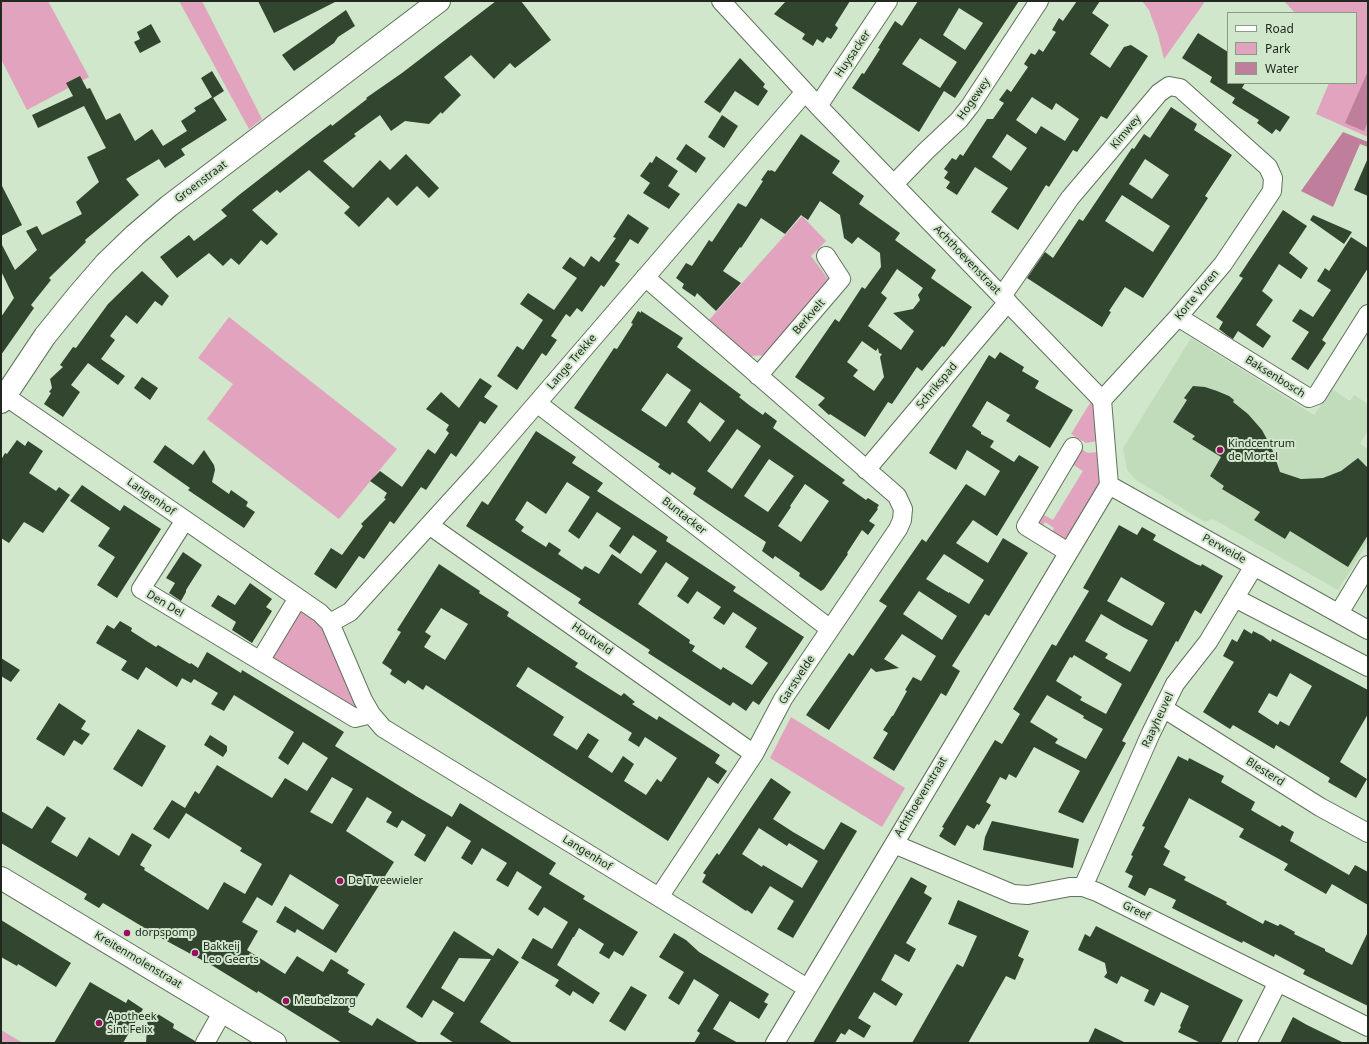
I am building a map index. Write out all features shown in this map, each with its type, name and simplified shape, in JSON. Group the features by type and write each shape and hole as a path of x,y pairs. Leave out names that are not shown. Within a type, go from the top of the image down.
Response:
{"street":[{"name":"Groenstraat","path":"3,399 45,336 105,264 135,235 179,198 439,1"},
{"name":"Achthoevenstraat","path":"721,1 818,106 1102,400"},
{"name":"Huysacker","path":"818,106 888,1"},
{"name":"Hogewey","path":"894,184 926,151 960,120 1039,1"},
{"name":"Kimwey","path":"1005,299 1070,198 1159,93 1169,86 1180,88 1268,167 1273,178"},
{"name":"Lange Trekke","path":"330,623 350,612 429,525 537,403 805,92"},
{"name":"Korte Voren","path":"1102,400 1178,317 1223,264 1272,191 1273,178"},
{"name":"Berkvelt","path":"758,376 841,279 826,256"},
{"path":"645,277 866,470"},
{"name":"Schrikspad","path":"866,470 1005,299"},
{"name":"Baksenbosch","path":"1178,317 1309,398 1317,395 1367,318"},
{"name":"Langenhof","path":"3,399 185,520 320,613 330,623 363,700 371,714 383,728 807,988"},
{"path":"1102,400 1109,485"},
{"name":"Buntacker","path":"537,403 830,629"},
{"path":"1068,552 1026,526 1073,447"},
{"name":"Garstvelde","path":"659,897 754,754 784,699 898,529 902,520 903,509 897,496 866,470"},
{"name":"Achthoevenstraat","path":"775,1043 1109,485"},
{"name":"Perweide","path":"1109,485 1368,630"},
{"name":"Den Del","path":"185,520 141,589 260,661"},
{"name":"Houtveld","path":"429,525 754,754"},
{"path":"1339,614 1368,565"},
{"name":"Raayheuvel","path":"1083,887 1175,684 1208,642 1254,566"},
{"path":"298,598 260,661 355,718 371,714"},
{"path":"1235,598 1368,667"},
{"name":"Blesterd","path":"1163,708 1320,806 1368,833"},
{"name":"Greef","path":"894,844 1013,894 1028,895 1070,887 1083,887 1098,892 1368,1027"},
{"name":"Kreitenmolenstraat","path":"1,878 275,1043"},
{"path":"1247,1043 1278,982"},
{"path":"205,1043 223,1011"}],"shaded area":[{"path":"1191,338 1314,415 1332,389 1350,401 1354,395 1368,404 1368,430 1360,444 1368,449 1368,542 1338,590 1213,519 1205,522 1136,480 1127,470 1123,448"}],"green space":[{"path":"1,1 48,1 89,77 27,110 1,59"},
{"path":"179,1 202,1 262,119 249,129"},
{"path":"1142,1 1203,1 1204,3 1164,59 1158,35 1149,10"},
{"path":"1284,1 1368,1 1368,137 1316,114 1329,84 1357,84 1357,12 1294,12"},
{"path":"802,216 826,241 811,256 829,280 767,355 750,356 709,320"},
{"path":"229,317 397,449 339,519 207,419 233,384 198,358"},
{"path":"1092,400 1094,405 1097,441 1086,443 1071,434"},
{"path":"1081,449 1088,453 1098,452 1101,480 1099,488 1066,543 1051,534 1054,528 1045,522 1041,528 1035,520 1042,514 1053,520 1083,471 1072,464"},
{"path":"299,607 324,627 360,709 358,711 269,656"},
{"path":"791,717 905,788 882,827 770,758"},
{"path":"1,1030 23,1043 1,1043"}],"water":[{"path":"1368,71 1368,121 1364,131 1345,123"},
{"path":"1343,132 1368,142 1368,147 1360,144 1333,207 1301,191"}],"building":[{"path":"258,1 337,1 274,33"},
{"path":"496,1 521,1 551,40 515,68 510,63 494,79 471,55 444,77 461,95 442,114 441,112 429,124 405,121 391,131 380,115 354,134 356,136 323,161 353,188 380,160 390,170 406,154 439,188 429,198 417,186 397,206 388,197 359,227 344,213 350,207 309,170 280,193 277,190 252,210 278,234 267,245 261,240 239,265 231,258 223,266 209,253 177,278 160,257 189,235 194,241 227,216 221,210 239,195 311,139 331,124 332,126 367,99 366,98 402,73"},
{"path":"786,1 850,1 835,25 838,28 831,39 827,37 823,43 817,39 813,46 802,39 805,34 774,14"},
{"path":"918,1 1019,1 955,98 944,91 919,132 852,88 862,73 864,74 895,21 902,26","holes":["959,8 983,23 965,50 943,35","920,38 957,62 940,88 902,64"]},
{"path":"1077,1 1100,1 1092,13 1109,25 1090,54 1110,68 1124,47 1131,45 1148,56 1107,119 1101,116 1077,152 1073,150 1049,187 1046,185 1018,230 991,212 1008,188 975,167 957,195 946,188 950,182 944,178 948,172 944,169 952,158 956,160 960,154 963,156 987,119 993,119 1004,103 999,100 1007,89 1011,92 1028,67 1024,64 1031,53 1035,55 1039,49 1043,52 1056,32 1052,30 1059,18 1063,21","holes":["1032,97 1052,110 1056,103 1079,119 1065,141 1041,126 1036,134 1016,120","1007,134 1027,148 1011,171 992,157"]},
{"path":"346,10 355,26 338,37 334,43 294,71 282,55"},
{"path":"151,24 161,42 140,53 134,42 140,39 137,32"},
{"path":"1198,33 1227,51 1227,84 1244,84 1242,88 1290,117 1280,132 1276,129 1272,134 1257,123 1259,120 1232,103 1235,98 1210,82 1212,77 1182,58"},
{"path":"740,58 765,84 763,87 768,91 758,106 735,91 720,113 704,102"},
{"path":"212,71 224,91 213,98 227,120 181,149 185,155 165,168 159,159 126,179 139,195 85,240 86,242 49,278 51,280 31,305 34,308 1,355 1,317 14,298 1,271 1,243 15,270 37,250 26,231 37,226 42,235 82,214 76,202 99,182 87,157 106,148 84,106 38,128 32,115 73,96 66,83 80,76 87,89 90,88 106,120 120,113 135,141 152,129 163,146 187,131 181,121 196,111 194,108 212,97 201,78"},
{"path":"1171,107 1197,124 1194,130 1232,155 1205,196 1208,198 1143,298 1125,287 1109,311 1111,312 1102,327 1027,278 1045,252 1053,258 1079,219 1083,221 1132,148 1134,149 1144,134 1150,138","holes":["1145,159 1169,175 1152,199 1129,184","1122,195 1170,226 1153,252 1105,221"]},
{"path":"722,115 738,126 724,148 708,137"},
{"path":"801,134 840,161 832,173 864,196 859,204 900,233 895,240 936,270 931,278 972,307 944,347 942,346 922,371 917,367 892,404 888,402 865,437 830,414 829,415 818,405 825,398 795,377 835,319 839,322 862,287 865,289 881,267 880,253 858,237 852,244 844,238 840,215 820,201 808,220 801,215 785,234 761,218 741,248 740,247 723,271 741,283 716,311 697,293 695,297 682,288 684,284 676,278 686,263 692,266 709,240 712,242 738,203 746,207 763,181 761,180 768,170 775,172","holes":["897,269 923,288 918,295 920,300 913,309 893,313 914,331 901,350 868,326 887,298 881,293","862,341 876,351 878,348 879,353 882,354 880,357 884,377 874,391 853,376 858,370 847,362"]},
{"path":"686,144 706,158 696,173 676,159"},
{"path":"656,156 678,171 668,186 680,194 669,209 643,193 650,183 640,176 650,162 652,163"},
{"path":"1368,158 1368,196 1354,190"},
{"path":"1,184 22,225 1,236"},
{"path":"1283,210 1307,226 1289,253 1308,268 1301,279 1279,264 1262,291 1273,300 1256,325 1271,336 1263,348 1238,331 1233,339 1228,336 1219,329 1223,322 1216,317 1243,278 1239,276"},
{"path":"628,214 649,228 638,244 630,239 615,261 620,264 604,287 601,285 582,312 577,308 570,317 566,314 551,336 557,340 546,356 542,353 517,390 497,376 517,346 523,350 543,320 520,304 528,293 554,310 577,278 562,268 570,257 584,267 591,256 599,262 616,238 613,237"},
{"path":"1313,215 1352,232 1344,244 1310,220"},
{"path":"1351,237 1368,248 1368,268 1322,340 1326,343 1308,370 1291,359 1309,332 1292,321 1300,309 1313,317 1331,290 1317,281 1325,268 1329,271"},
{"path":"142,271 169,296 162,306 155,301 137,324 126,315 110,336 115,340 101,359 125,376 118,385 88,363 71,385 80,392 63,417 44,404 51,393 49,392 52,388 50,379 63,367 60,365 73,347 76,348 108,304"},
{"path":"638,311 641,313 641,311 683,338 677,347 741,395 739,397 749,405 763,415 765,412 777,421 773,428 845,480 842,483 866,500 868,498 879,505 877,508 878,509 869,521 875,525 868,535 862,530 847,553 848,554 824,589 821,591 799,576 800,573 775,556 773,559 762,551 766,542 693,494 696,488 672,472 670,475 658,467 660,464 574,408 614,348 617,349 633,324 631,323","holes":["667,373 691,390 666,427 641,410","700,402 725,421 710,442 687,422","737,429 761,446 732,489 707,471","769,459 794,476 768,512 744,496","805,484 829,501 801,542 778,526 791,507 790,506"]},
{"path":"1000,352 1024,367 1022,371 1039,381 1035,388 1073,410 1050,448 1006,421 1010,415 987,401 972,426 981,432 981,434 994,441 990,447 1014,462 1019,455 1039,467 997,536 973,520 956,543 988,563 1003,538 1028,553 989,616 985,614 952,666 960,671 946,696 941,693 894,771 873,758 888,733 883,730 893,716 913,677 921,681 936,656 902,634 884,659 899,668 876,672 871,668 829,730 806,715 849,653 853,656 887,606 879,601 922,539 926,542 966,484 985,496 1000,471 967,450 956,470 929,453 989,355 995,359","holes":["944,554 984,580 969,604 926,579","919,591 957,616 942,640 903,614"]},
{"path":"142,377 158,388 150,400 134,388"},
{"path":"480,378 492,386 484,397 498,406 485,424 480,421 456,457 451,453 426,490 421,487 394,524 390,521 364,559 359,556 336,589 314,574 331,548 342,555 363,526 361,524 386,499 384,498 387,493 370,481 380,471 402,487 428,449 435,454 449,433 446,430 449,425 426,409 441,392 459,408"},
{"path":"1193,386 1205,387 1217,391 1234,400 1233,402 1248,414 1262,430 1272,449 1280,472 1301,479 1323,478 1341,471 1358,458 1368,468 1368,535 1348,567 1290,531 1285,539 1254,520 1260,512 1222,489 1224,486 1210,476 1221,457 1192,439 1195,436 1173,422 1187,400 1184,398"},
{"path":"536,431 576,457 572,463 603,483 597,491 668,537 666,541 736,587 733,591 804,637 759,705 753,701 746,711 733,702 730,706 648,653 650,650 578,603 581,599 466,526 482,501 488,505","holes":["567,482 590,497 568,531 579,539 597,512 621,528 609,546 620,554 633,535 657,551 641,574 612,554 599,574 585,566 582,570 558,554 561,550 549,542 546,547 521,531 524,527 515,520 527,501 546,514","666,562 689,578 677,596 688,604 697,591 721,607 713,618 724,625 733,612 757,628 745,647 768,663 752,685 723,667 721,670 692,651 695,646 689,643 690,640 638,604"]},
{"path":"17,440 25,446 28,441 43,451 29,473 56,491 59,487 70,495 43,533 24,522 9,543 1,538 1,460 5,453 7,454"},
{"path":"165,445 193,465 204,450 214,465 215,470 212,482 229,494 231,490 248,502 246,506 255,512 244,528 188,490 190,488 153,462"},
{"path":"82,485 120,511 124,505 161,529 117,598 97,585 115,557 98,546 110,528 70,501"},
{"path":"1119,525 1137,535 1142,527 1156,535 1153,540 1196,564 1201,566 1202,564 1223,576 1201,614 1195,610 1178,642 1176,641 1122,741 1126,743 1083,823 1058,812 1080,771 1034,747 1016,778 1009,774 1006,780 1000,777 986,802 991,805 979,825 977,824 974,829 967,825 955,846 939,836 944,828 942,827 995,740 1002,744 1020,714 1013,709 1052,644 1056,646 1089,591 1083,588","holes":["1121,577 1165,603 1152,626 1107,601","1101,614 1148,640 1130,672 1105,658 1108,654 1085,641","1074,655 1122,684 1106,714 1080,700 1082,697 1056,681 1070,657 1072,658","1047,695 1084,716 1083,718 1103,729 1086,759 1055,743 1058,739 1030,722"]},
{"path":"183,552 202,565 186,590 181,601 169,593 175,583 166,578"},
{"path":"439,564 480,591 479,593 509,612 507,616 578,663 575,667 621,696 624,693 635,702 632,704 657,720 659,716 720,755 715,763 727,771 718,784 708,777 668,841 426,685 423,690 408,680 405,684 390,674 392,670 382,663 401,632 397,630","holes":["441,608 468,624 445,660 424,647 431,636 425,632","528,667 632,733 628,740 639,747 645,737 677,758 661,782 657,779 646,795 624,781 634,764 623,756 612,773 588,757 599,740 588,733 577,750 553,735 564,717 516,686"]},
{"path":"250,583 272,599 266,607 272,611 252,643 232,630 236,622 211,606 218,595 235,605"},
{"path":"120,621 132,628 131,631 156,647 158,645 198,668 207,652 241,673 242,670 344,732 335,746 416,796 452,817 460,803 556,863 549,874 585,896 583,899 638,932 623,956 614,951 609,959 599,953 604,944 579,928 573,937 557,965 600,993 593,1004 573,991 570,996 555,986 559,980 521,958 533,938 552,949 568,922 544,907 538,916 528,909 542,887 517,871 508,887 496,880 507,863 482,848 472,865 461,858 471,841 447,826 425,862 414,855 426,835 402,820 397,828 386,822 392,812 367,797 346,831 394,862 336,953 297,929 295,933 276,922 285,906 323,930 339,905 290,874 272,906 257,897 242,922 258,931 247,950 285,974 297,956 323,972 331,959 349,970 347,973 365,984 348,1012 372,1026 377,1018 419,1043 342,1043 258,991 257,993 103,903 99,908 84,899 87,894 1,843 1,811 32,829 47,806 66,818 51,842 77,857 89,837 119,856 132,833 152,845 140,865 145,868 144,870 208,910 224,882 245,894 262,864 240,851 242,848 186,813 169,839 153,829 172,800 185,808 195,791 199,794 217,765 272,798 285,778 307,791 328,758 303,742 288,765 278,758 294,732 234,695 224,711 211,704 218,693 194,679 191,683 182,678 177,687 146,667 138,680 121,670 127,661 96,643 107,625 114,629","holes":["332,777 353,789 332,824 310,812"]},
{"path":"1244,629 1252,634 1253,631 1271,642 1272,639 1368,690 1368,714 1340,762 1367,779 1356,798 1328,782 1330,778 1276,745 1274,749 1233,725 1230,729 1203,712 1234,662 1223,656 1232,639 1237,642","holes":["1290,673 1312,686 1289,726 1280,721 1278,725 1258,712 1269,693 1277,697"]},
{"path":"1,658 20,670 11,682 1,676"},
{"path":"59,703 86,721 81,729 90,734 82,745 74,740 64,756 36,739"},
{"path":"138,729 166,746 142,787 113,769"},
{"path":"210,735 227,746 227,751 223,757 204,745"},
{"path":"1178,756 1188,761 1189,758 1224,776 1221,782 1255,802 1251,810 1280,827 1282,825 1294,832 1290,841 1349,875 1355,865 1368,872 1368,905 1332,884 1326,894 1284,870 1288,864 1239,837 1244,829 1189,798 1164,847 1170,851 1163,865 1186,877 1184,880 1227,902 1226,904 1263,924 1265,920 1278,926 1280,924 1295,932 1294,934 1325,949 1325,951 1352,965 1368,932 1368,1006 1303,974 1305,970 1275,954 1274,957 1243,941 1242,943 1172,908 1176,900 1151,888 1149,888 1145,896 1128,887 1133,876 1125,872 1133,856 1131,855 1145,827 1142,826"},
{"path":"771,778 791,792 773,819 793,832 824,850 841,822 857,831 793,938 777,929 794,901 770,886 752,914 702,882 706,875 703,873 717,853 719,855","holes":["759,828 787,846 789,843 818,861 802,888 763,865 762,867 742,854"]},
{"path":"992,821 1079,839 1073,868 983,850 985,837"},
{"path":"911,877 927,886 924,893 932,898 906,943 916,949 909,962 895,954 881,980 903,994 896,1006 874,992 858,1018 871,1026 864,1038 849,1029 845,1035 841,1033 835,1043 813,1043"},
{"path":"958,900 1029,931 1018,956 1024,959 1015,980 1006,976 968,1043 912,1043 957,964 963,967 977,936 948,924"},
{"path":"1,920 71,963 56,987 18,964 17,966 1,957"},
{"path":"1096,926 1243,1000 1221,1043 1201,1043 1178,1032 1189,1006 1161,992 1154,1006 1144,1001 1149,990 1121,976 1117,984 1104,977 1107,973 1105,963 1078,950 1085,934 1090,937"},
{"path":"454,931 493,956 498,948 519,962 480,1022 513,1043 454,1043 440,1034 454,1013 433,1000 422,1018 406,1007","holes":["459,958 491,959 464,1002 441,988"]},
{"path":"674,933 686,940 699,952 769,994 764,1002 768,1004 759,1019 730,1001 713,1029 738,1043 694,1043 700,1033 697,1031 719,995 694,979 679,1005 668,998 684,972 659,957"},
{"path":"90,982 126,1003 128,999 143,1009 123,1043 54,1043"},
{"path":"631,986 647,995 625,1031 609,1021"},
{"path":"153,1011 174,1024 173,1028 195,1041 195,1043 146,1043 148,1012 152,1014"},
{"path":"1293,1017 1307,1025 1344,1043 1280,1043"},
{"path":"1095,1028 1126,1043 1088,1043"}],"place":[{"name":"Kindcentrum de Mortel","path":"1220,450"},
{"name":"De Tweewieler","path":"340,881"},
{"name":"dorpspomp","path":"127,933"},
{"name":"Bakkeij Leo Geerts","path":"195,953"},
{"name":"Meubelzorg","path":"286,1001"},
{"name":"Apotheek Sint Felix","path":"99,1023"}]}
